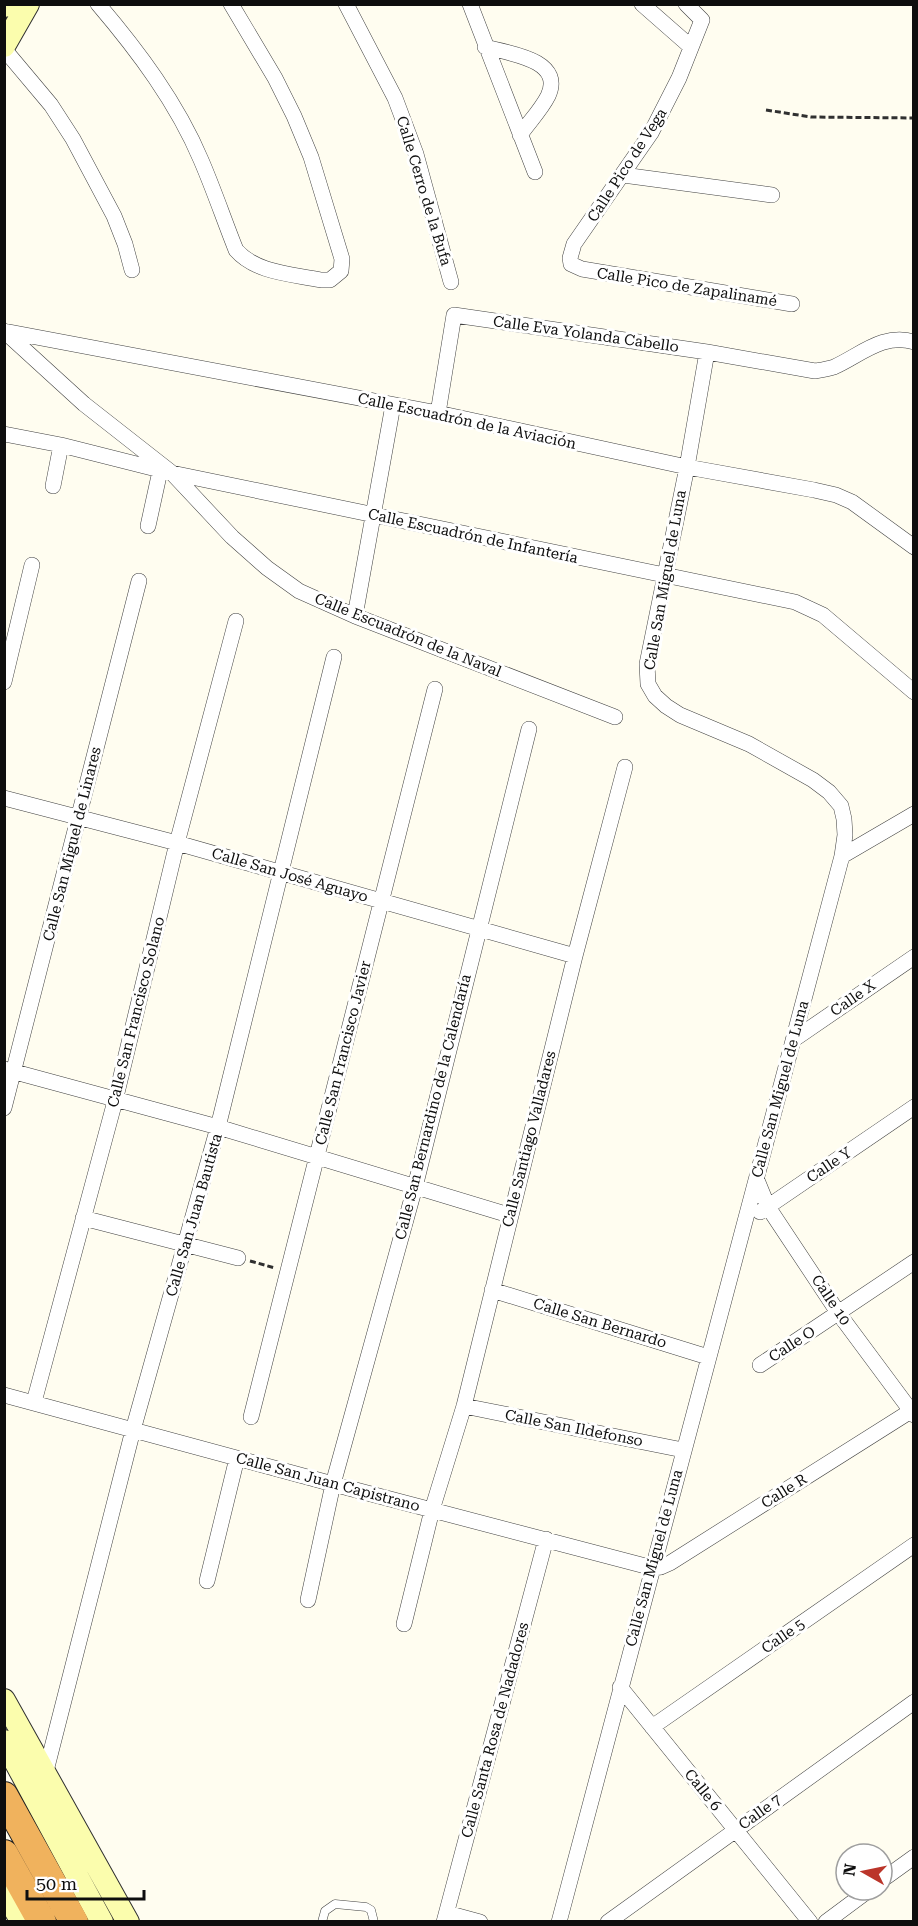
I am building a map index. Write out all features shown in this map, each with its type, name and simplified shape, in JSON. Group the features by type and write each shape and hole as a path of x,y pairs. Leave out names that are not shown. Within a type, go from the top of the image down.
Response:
{"highway":[{"path":"4,1796 44,1840 74,1922"},
{"path":"4,1854 42,1922"}],"street":[{"path":"28,4 4,47 51,105 73,139 114,216 132,270"},
{"path":"98,4 121,32 179,116 201,159 236,250 243,259 262,267 330,280 341,271 342,259 311,157 275,78 231,4"},
{"name":"Calle Cerro de la Bufa","path":"346,4 395,98 409,135 451,282"},
{"path":"470,4 535,171"},
{"path":"642,4 691,48"},
{"name":"Calle Pico de Vega","path":"582,269 571,264 570,258 574,244 623,175 667,105 702,20 686,4"},
{"path":"485,47 532,60 547,70 551,77 552,84 547,98 520,135"},
{"path":"623,175 772,195"},
{"name":"Calle Pico de Zapalinamé","path":"582,269 792,304"},
{"name":"Calle Eva Yolanda Cabello","path":"438,413 454,315 707,352 815,371 831,368 873,345 898,339 914,342"},
{"name":"Calle Escuadrón de la Aviación","path":"4,331 438,413 687,467 836,495 852,502 914,547"},
{"name":"Calle Escuadrón de la Naval","path":"4,331 84,404 166,472 267,568 299,591 355,616 615,717"},
{"name":"Calle San Miguel de Luna","path":"558,1922 757,1180 842,856 845,835 841,806 829,792 813,780 749,744 680,715 655,696 648,684 647,664 663,576 687,467 707,352"},
{"path":"355,616 393,405"},
{"name":"Calle Escuadrón de Infantería","path":"4,434 61,445 166,472 767,596 811,608 823,615 914,692"},
{"path":"53,486 61,445"},
{"path":"148,526 166,472"},
{"path":"4,682 32,565"},
{"name":"Calle San Miguel de Linares","path":"4,1108 10,1071 79,817 139,581"},
{"name":"Calle San Francisco Solano","path":"34,1402 115,1101 177,843 236,621"},
{"name":"Calle San Juan Bautista","path":"46,1771 133,1430 218,1127 334,657"},
{"name":"Calle San Francisco Javier","path":"251,1417 435,689"},
{"name":"Calle San Bernardino de la Calendaría","path":"308,1600 333,1484 415,1187 528,729"},
{"name":"Calle Santiago Valladares","path":"404,1624 432,1510 464,1406 574,956 625,767"},
{"name":"Calle San José Aguayo","path":"4,798 177,843 574,956"},
{"path":"842,856 914,814"},
{"name":"Calle X","path":"792,1040 914,957"},
{"path":"10,1071 218,1127 510,1215"},
{"name":"Calle Y","path":"745,1222 914,1107"},
{"name":"Calle 10","path":"757,1180 768,1207 839,1314 912,1411"},
{"path":"82,1218 238,1258"},
{"name":"Calle O","path":"760,1365 914,1262"},
{"name":"Calle San Bernardo","path":"492,1290 708,1357"},
{"name":"Calle San Juan Capistrano","path":"4,1395 653,1568"},
{"name":"Calle San Ildefonso","path":"464,1406 683,1450"},
{"name":"Calle R","path":"653,1568 670,1563 912,1411"},
{"path":"207,1581 237,1458"},
{"name":"Calle Santa Rosa de Nadadores","path":"446,1917 546,1539"},
{"name":"Calle 5","path":"652,1727 914,1545"},
{"name":"Calle 6","path":"620,1687 810,1922"},
{"path":"4,1700 46,1771 128,1922"},
{"name":"Calle 7","path":"608,1922 914,1702"},
{"path":"4,1741 44,1840 102,1922"},
{"path":"894,1871 914,1857"},
{"path":"4,1891 22,1922"},
{"path":"826,1922 853,1902"},
{"path":"446,1917 480,1922"}],"lane":[{"path":"322,1922 325,1911 335,1904 366,1907 371,1910 374,1922"}],"path":[{"path":"766,110 811,117 914,118"},
{"path":"238,1258 289,1272"}]}
